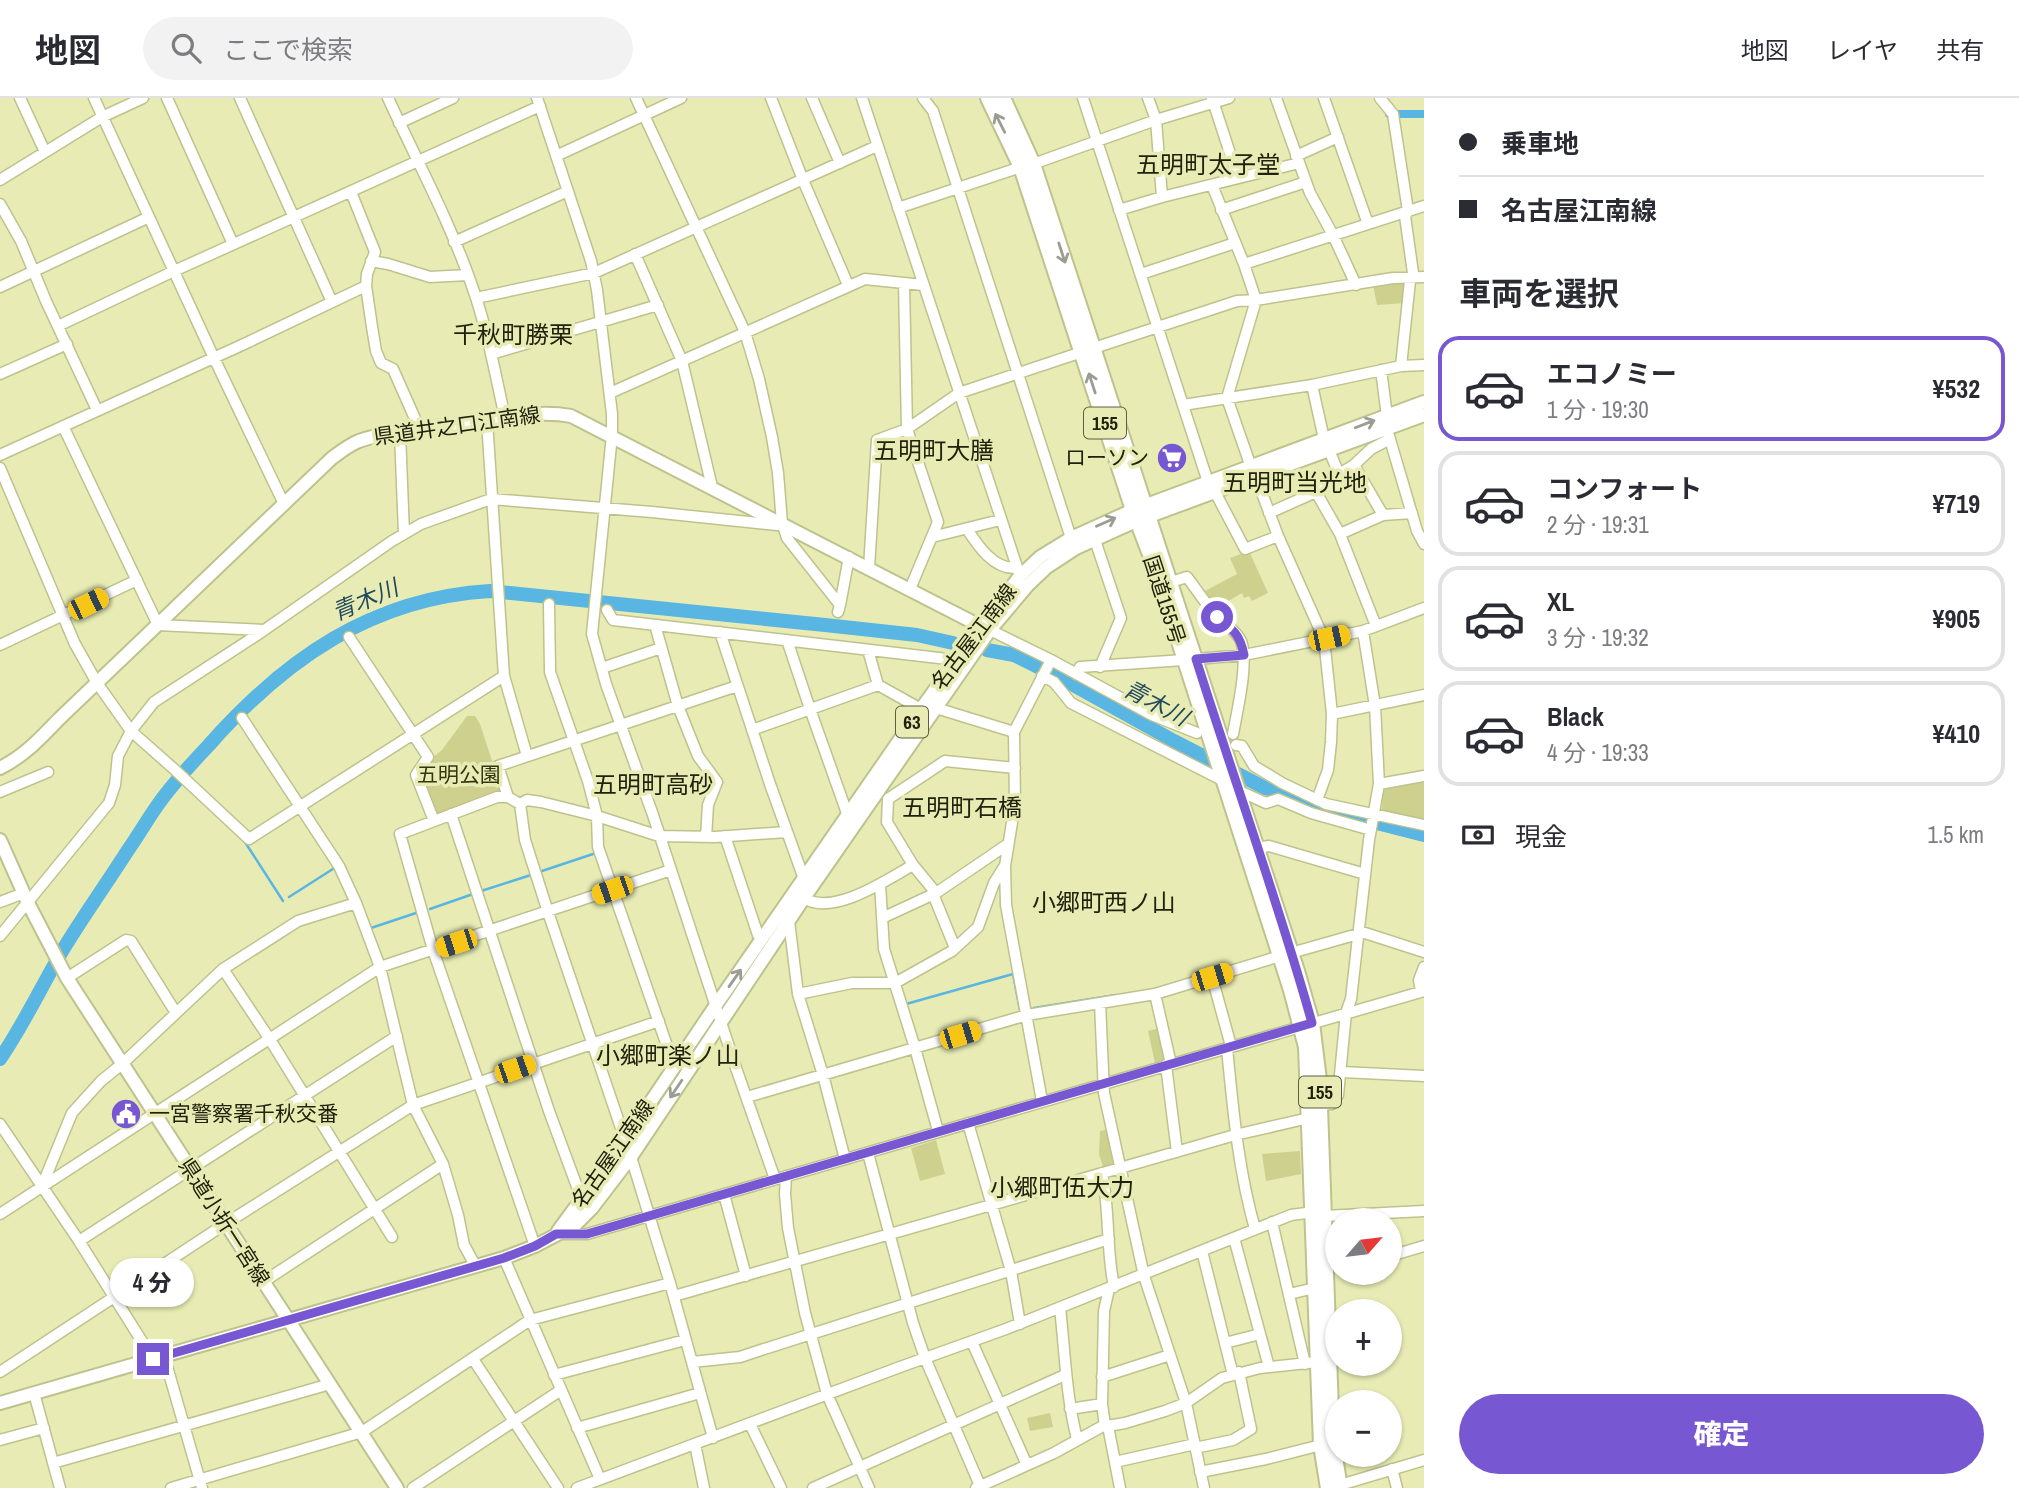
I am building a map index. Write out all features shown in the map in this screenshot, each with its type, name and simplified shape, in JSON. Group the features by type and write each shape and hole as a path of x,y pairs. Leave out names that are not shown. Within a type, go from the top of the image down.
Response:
{"highway":[{"name":"国道155号","path":"988,98 1027,165"},
{"name":"国道155号","path":"1003,98 1088,350 1156,570 1227,746 1230,784 1286,954"},
{"name":"国道155号","path":"1140,513 1171,582 1190,659"},
{"name":"国道155号","path":"1230,784 1257,848 1306,1025 1321,1105 1319,1214 1311,1363 1321,1445 1336,1487"},
{"name":"国道155号","path":"1306,1025 1309,1118 1319,1214 1325,1236"},
{"name":"国道155号","path":"1331,1285 1332,1438 1336,1487"}],"main road":[{"name":"名古屋江南線","path":"1388,428 1424,402"},
{"name":"県道井之口江南線","path":"0,768 34,746 284,503 345,448 376,436 543,413 571,416 985,628"},
{"name":"名古屋江南線","path":"0,1403 504,1258 535,1246 575,1225 592,1208 631,1157 804,898 936,708 1018,572 1071,538 1327,445 1424,415"},
{"name":"名古屋江南線","path":"556,1234 625,1140 956,660 1047,567 1140,513"},
{"name":"県道小折一宮線","path":"0,839 26,898 66,975 397,1488"}],"street":[{"path":"20,98 45,152"},
{"path":"94,98 284,503"},
{"path":"0,180 102,117 143,98"},
{"path":"167,98 233,244"},
{"path":"240,98 332,302"},
{"path":"388,98 468,275 491,354 505,418"},
{"path":"399,123 453,98"},
{"path":"636,98 745,332 772,437 782,523 787,538 839,609 849,557"},
{"path":"556,156 681,98"},
{"path":"771,98 849,285"},
{"path":"812,98 840,163"},
{"path":"862,98 1018,572"},
{"path":"923,98 933,111 1071,538"},
{"path":"1083,98 1212,487 1245,550 1278,536"},
{"path":"1148,98 1156,120 1162,197"},
{"path":"898,208 1213,101 1229,98"},
{"path":"1276,98 1310,193 1356,285"},
{"path":"1324,98 1368,224"},
{"path":"1380,98 1393,114 1408,211 1405,216 1413,273 1401,366"},
{"path":"1213,101 1238,178"},
{"path":"58,326 417,162 538,102 594,273 610,393 612,435 592,634 620,725 775,1179"},
{"path":"1119,210 1298,159 1338,137"},
{"path":"476,298 594,273 877,146"},
{"path":"1221,210 1306,182"},
{"path":"1212,185 1244,264 1255,300 1227,398 1278,536 1324,639 1332,714 1328,770 1317,800"},
{"path":"454,242 568,191"},
{"path":"351,192 375,252 366,286 376,351 381,363 393,369 420,430"},
{"path":"0,204 21,241 97,410"},
{"path":"1244,264 1424,206"},
{"path":"0,287 149,217"},
{"path":"1140,274 1235,243"},
{"path":"635,254 682,361 712,487"},
{"path":"371,261 430,277 468,275"},
{"path":"869,568 877,440 907,429 959,393 1237,301 1392,278 1424,277"},
{"path":"610,393 865,279 923,285"},
{"path":"904,283 907,429 939,522 910,589"},
{"path":"0,455 366,286"},
{"path":"491,354 658,305"},
{"path":"0,374 67,344"},
{"path":"1183,405 1311,385 1401,366 1424,365"},
{"path":"1381,370 1388,428 1417,531 1424,544"},
{"path":"1311,385 1327,445 1339,474"},
{"path":"487,421 504,676 527,756"},
{"path":"63,426 158,625 264,630"},
{"path":"1269,513 1316,492 1354,465 1388,428"},
{"path":"400,433 404,534"},
{"path":"1354,465 1383,515"},
{"path":"0,468 75,644 97,683 131,731 249,839 504,676"},
{"path":"1316,492 1340,534 1376,626"},
{"path":"0,936 26,898 110,803 118,757 131,731 154,702 421,523 491,499 777,525 782,523"},
{"path":"1340,534 1383,515 1412,513"},
{"path":"932,537 1000,520"},
{"path":"967,529 991,558 1007,569 1018,572"},
{"path":"1095,540 1121,618 1100,667"},
{"path":"1171,582 1187,577 1217,617 1236,632 1241,642 1244,655 1238,705 1227,746 1242,746 1254,766 1326,804 1424,825"},
{"path":"0,645 137,580"},
{"path":"549,604 550,672 597,816 598,847 674,1066"},
{"path":"1076,674 1080,667 1244,655 1363,631 1424,608"},
{"path":"607,610 613,620 956,660"},
{"path":"655,625 678,706 698,756 717,782 708,805 706,836"},
{"path":"985,628 1046,669 1076,674 1152,715 1197,733"},
{"path":"1321,1105 1332,1104 1338,1095 1346,1013 1351,999 1371,829 1380,784 1375,706 1363,631"},
{"path":"720,632 804,879"},
{"path":"349,637 428,758 416,775 434,821"},
{"path":"787,640 848,816"},
{"path":"602,668 661,648"},
{"path":"869,650 878,685 921,709"},
{"path":"1042,1101 1006,905 1005,866 1015,804 1014,732 1046,669"},
{"path":"1046,669 1071,703 1266,803 1278,799 1311,813 1371,829"},
{"path":"752,730 878,685"},
{"path":"508,797 498,766 737,686"},
{"path":"1332,714 1424,695"},
{"path":"936,708 1014,732"},
{"path":"242,718 340,866 356,903 380,967 413,1105 443,1164 464,1245 475,1265"},
{"path":"955,948 934,893 887,822 888,799 945,761 1015,768"},
{"path":"0,792 48,772"},
{"path":"1380,784 1424,776"},
{"path":"888,777 906,787"},
{"path":"520,804 508,797 496,797 400,834 433,950 535,1246"},
{"path":"520,804 527,800 541,802 659,836 787,832"},
{"path":"520,804 526,840 548,912 625,1140"},
{"path":"451,814 533,1063 582,1200"},
{"path":"725,836 758,935 763,938"},
{"path":"882,918 934,893 1008,844"},
{"path":"1257,848 1269,846 1365,874"},
{"path":"804,898 812,903 855,896 913,864"},
{"path":"798,994 852,983 895,983 955,948 978,927 994,883 1005,866"},
{"path":"0,1214 380,967 671,870"},
{"path":"880,884 884,949 938,1131"},
{"path":"0,902 26,898"},
{"path":"42,1186 72,1112 101,1081 223,969 298,920 356,903"},
{"path":"789,921 798,994 845,1159"},
{"path":"747,1097 1027,1015 1155,994 1358,934 1365,933 1424,952"},
{"path":"66,975 126,940 131,941 176,1013"},
{"path":"556,1234 587,1234 1422,991 1419,980 1424,967"},
{"path":"223,969 393,1237"},
{"path":"1212,977 1229,1047 1235,1135 1245,1195 1255,1229"},
{"path":"1155,994 1168,1065 1177,1152"},
{"path":"1100,1003 1103,1084 1144,1276 1186,1403 1204,1488"},
{"path":"0,1372 225,1224 413,1105 659,1021"},
{"path":"79,1241 397,1036"},
{"path":"1342,1072 1424,1076"},
{"path":"674,1296 1235,1135 1309,1118"},
{"path":"968,1123 1011,1271 1020,1324"},
{"path":"0,1124 158,1357 184,1426 201,1484"},
{"path":"868,1153 925,1358 979,1487 1107,1426 1165,1412 1186,1403 1222,1378 1269,1367 1311,1363 1289,1294 1272,1222"},
{"path":"631,1157 674,1296 713,1438"},
{"path":"263,1283 443,1164"},
{"path":"1102,1173 1108,1199 1112,1288 1104,1311 1102,1404 1120,1488"},
{"path":"786,1176 786,1205 794,1262 810,1335 827,1394 869,1488"},
{"path":"724,1194 746,1276"},
{"path":"578,1488 1020,1324 1291,1215 1424,1211"},
{"path":"1234,1238 1269,1367"},
{"path":"692,1362 740,1357 1109,1240"},
{"path":"1402,1252 1424,1246"},
{"path":"1115,1462 1233,1440 1251,1429 1225,1343 1202,1251"},
{"path":"504,1258 600,1479"},
{"path":"171,1488 201,1484 362,1432 530,1321 670,1283"},
{"path":"1289,1294 1315,1288"},
{"path":"1060,1308 1065,1375 1077,1439"},
{"path":"1225,1343 1260,1334"},
{"path":"554,1374 685,1340"},
{"path":"972,1342 1027,1465"},
{"path":"1102,1377 1170,1355"},
{"path":"472,1359 558,1488"},
{"path":"813,1488 1065,1375"},
{"path":"53,1463 330,1384"},
{"path":"413,1488 561,1391"},
{"path":"34,1393 60,1488"},
{"path":"577,1428 700,1393"},
{"path":"1070,1409 1102,1404"},
{"path":"750,1423 781,1488"},
{"path":"0,1440 44,1428"},
{"path":"695,1444 704,1488"},
{"path":"1200,1472 1266,1460 1321,1445"},
{"path":"1336,1487 1424,1460"},
{"path":"1392,1469 1397,1488"},
{"path":"614,1474 614,1488"}],"green space":[{"path":"1405,279 1405,303 1377,305 1373,284"},
{"path":"1249,551 1268,593 1252,601 1249,596 1244,598 1242,593 1217,608 1203,592 1237,574 1230,558"},
{"name":"五明公園","path":"467,716 475,716 480,724 502,791 437,816 421,775"},
{"path":"1424,779 1424,821 1382,811 1383,786"},
{"path":"1160,1028 1166,1054 1163,1060 1155,1063 1148,1031"},
{"path":"1110,1129 1118,1165 1104,1170 1099,1154 1100,1131"},
{"path":"936,1140 945,1174 920,1181 911,1148"},
{"path":"1300,1151 1301,1174 1266,1181 1262,1154"},
{"path":"1050,1413 1053,1427 1030,1431 1027,1418"}],"waterway":[{"path":"1389,114 1424,114"},
{"name":"青木川","path":"0,1059 72,936 153,811 175,782 268,686 300,660 369,620 407,606 447,596 490,591 917,635 953,643"},
{"name":"青木川","path":"987,650 1014,655 1265,788 1314,807 1424,835"},
{"path":"243,839 283,901"},
{"path":"539,872 596,853"},
{"path":"289,897 336,867"},
{"path":"481,891 531,875"},
{"path":"430,909 473,894"},
{"path":"369,924 371,928 419,912"},
{"path":"906,1004 1013,974 1020,1010"},
{"path":"1034,1008 1116,995"}],"place":[{"name":"ローソン","path":"1172,458"},
{"name":"一宮警察署千秋交番","path":"126,1114"}],"district":[{"name":"五明町太子堂","path":"1208,165"},
{"name":"千秋町勝栗","path":"513,335"},
{"name":"五明町大膳","path":"934,451"},
{"name":"五明町当光地","path":"1295,483"},
{"name":"五明町高砂","path":"653,785"},
{"name":"五明町石橋","path":"962,808"},
{"name":"小郷町西ノ山","path":"1104,903"},
{"name":"小郷町楽ノ山","path":"668,1056"},
{"name":"小郷町伍大力","path":"1062,1188"}],"route":[{"path":"153,1359 504,1258 556,1234 587,1234 1312,1023 1196,659 1244,655 1236,632 1217,617"}]}
